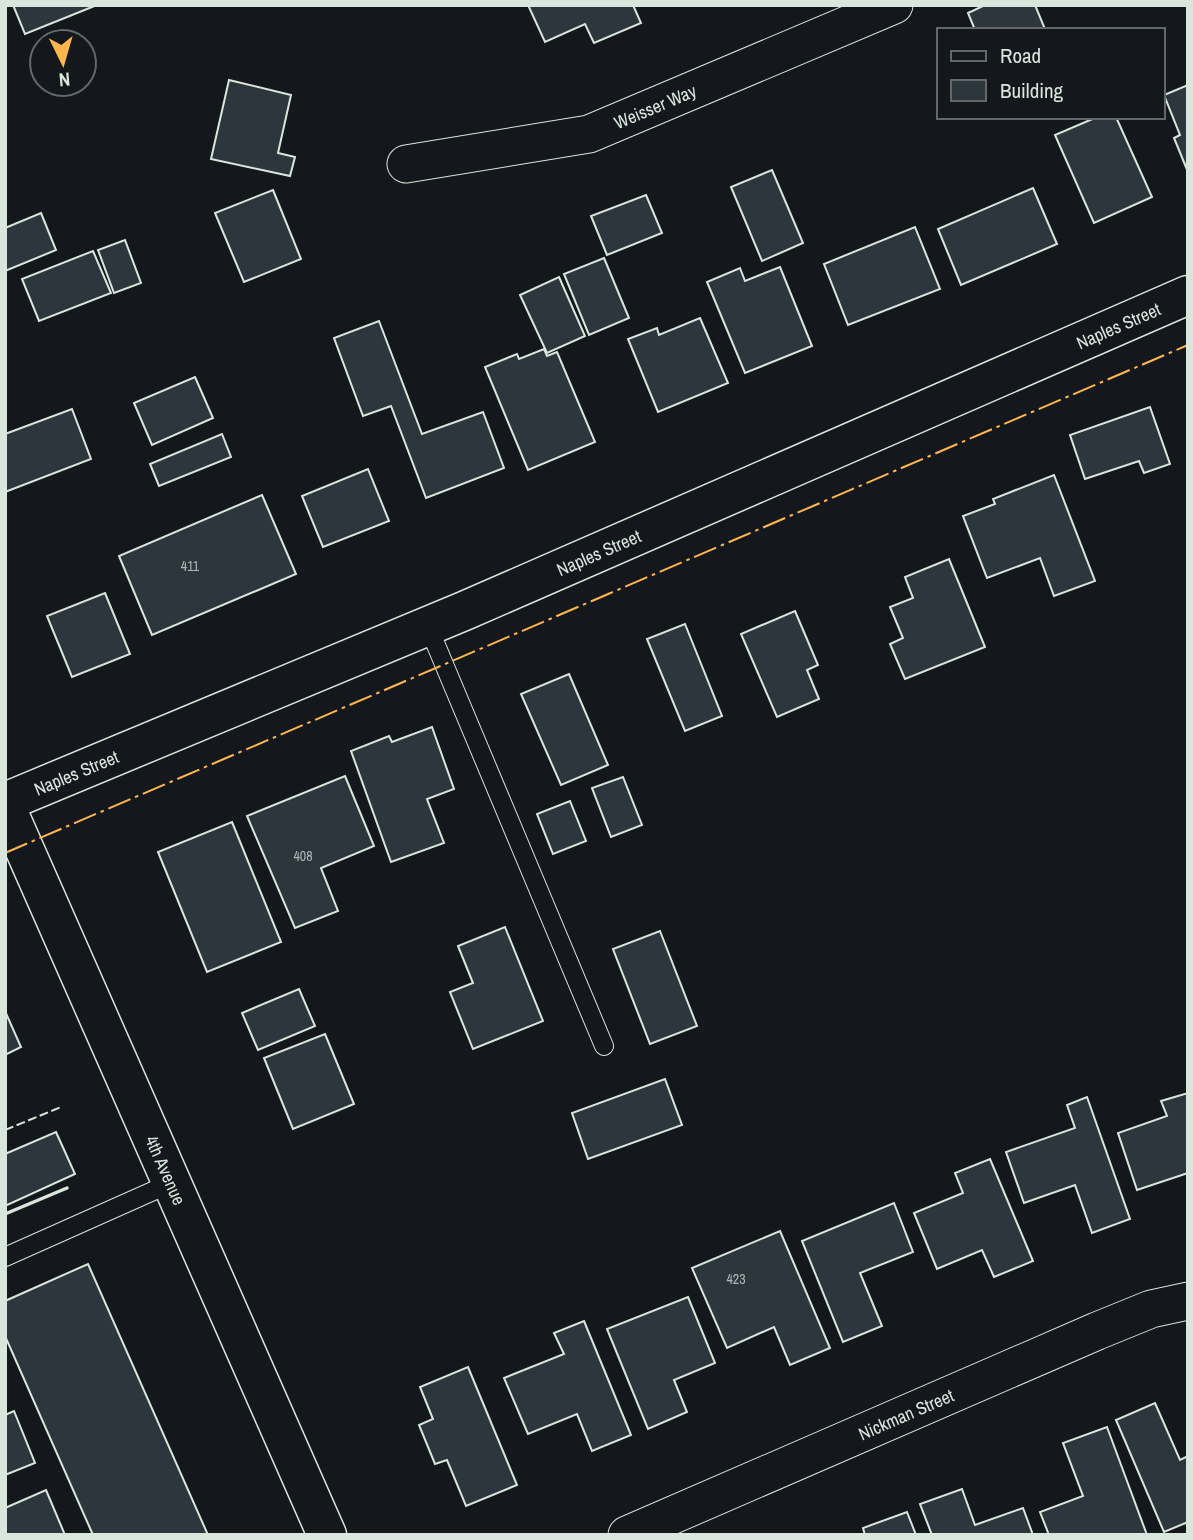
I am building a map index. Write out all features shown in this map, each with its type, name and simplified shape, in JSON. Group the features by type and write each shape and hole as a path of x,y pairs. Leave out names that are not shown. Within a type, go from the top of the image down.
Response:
{"street":[{"name":"Weisser Way","path":"406,164 589,134 894,5"},
{"name":"Naples Street","path":"5,804 428,626 1188,295"},
{"name":"4th Avenue","path":"5,804 327,1535"},
{"name":"Nickman Street","path":"628,1535 1097,1331 1151,1309 1188,1301"}],"lane":[{"path":"428,626 604,1046"},
{"path":"5,1257 171,1183"}],"building":[{"path":"13,5 97,5 40,28 28,28 28,33 25,34"},
{"path":"528,5 633,5 641,23 594,43 585,24 545,42"},
{"path":"985,5 1035,5 1045,28 974,28 968,13"},
{"path":"229,80 291,95 278,153 295,157 290,176 211,159"},
{"path":"1188,85 1188,172 1174,138 1180,135 1165,95"},
{"path":"1092,119 1117,119 1152,197 1094,223 1055,135"},
{"path":"772,170 803,243 762,261 731,187"},
{"path":"1033,188 1057,244 961,285 938,229"},
{"path":"273,190 301,259 244,282 215,213"},
{"path":"646,195 662,233 607,255 591,216"},
{"path":"41,213 56,250 5,271 5,228"},
{"path":"915,227 940,289 848,325 824,264"},
{"path":"125,240 141,283 114,293 98,250"},
{"path":"93,251 111,293 39,321 22,279"},
{"path":"604,258 629,318 589,335 564,274"},
{"path":"780,267 812,346 745,373 707,282 740,268 745,281"},
{"path":"559,277 585,336 547,353 520,295"},
{"path":"700,318 728,383 658,412 628,339 657,328 659,335"},
{"path":"379,321 422,434 483,412 504,468 426,498 391,406 363,416 334,338"},
{"path":"544,349 547,356 557,352 595,442 528,470 485,367 517,354 519,359"},
{"path":"195,377 213,418 152,445 134,403"},
{"path":"1150,407 1170,464 1144,473 1139,461 1085,479 1070,435"},
{"path":"72,409 91,459 5,492 5,434"},
{"path":"222,434 231,457 159,486 150,464"},
{"path":"368,469 389,521 323,547 302,496"},
{"path":"1054,475 1095,581 1054,596 1040,558 987,578 963,516 995,504 993,499"},
{"path":"262,495 296,574 152,635 119,556"},
{"path":"949,559 985,647 905,679 890,644 903,638 890,607 913,598 905,577"},
{"path":"105,593 130,654 72,677 47,616"},
{"path":"795,611 818,665 807,670 819,699 777,717 741,634"},
{"path":"685,624 722,716 685,731 647,639"},
{"path":"569,674 608,765 561,785 521,694"},
{"path":"432,727 454,789 427,799 444,843 391,862 351,751 389,736 392,742"},
{"path":"345,776 374,846 321,868 338,911 295,928 247,816"},
{"path":"623,777 642,825 611,837 592,788"},
{"path":"570,801 586,841 553,854 537,814"},
{"path":"232,822 281,942 207,972 158,852"},
{"path":"505,927 543,1021 473,1049 450,992 473,983 458,946"},
{"path":"660,931 697,1026 650,1044 613,949"},
{"path":"299,989 315,1026 258,1050 242,1013"},
{"path":"5,1011 21,1047 5,1055"},
{"path":"325,1034 354,1104 293,1129 264,1058"},
{"path":"665,1079 682,1125 588,1159 572,1113"},
{"path":"1188,1093 1188,1173 1137,1190 1118,1133 1167,1116 1161,1101"},
{"path":"1087,1097 1130,1219 1092,1233 1075,1185 1024,1203 1006,1152 1075,1128 1067,1105"},
{"path":"56,1132 75,1174 5,1206 5,1154"},
{"path":"990,1159 1033,1261 994,1277 982,1250 937,1269 914,1213 963,1193 955,1173"},
{"path":"894,1203 913,1252 860,1273 882,1326 843,1342 802,1241"},
{"path":"780,1231 830,1348 790,1365 774,1327 727,1348 692,1268"},
{"path":"88,1264 208,1535 93,1535 5,1336 5,1301"},
{"path":"688,1297 715,1363 674,1380 687,1412 648,1429 607,1329"},
{"path":"584,1321 631,1435 592,1451 577,1414 528,1434 504,1378 564,1354 554,1333"},
{"path":"468,1367 517,1485 466,1506 447,1460 435,1464 419,1425 433,1419 420,1387"},
{"path":"1155,1403 1180,1460 1188,1456 1188,1522 1164,1532 1116,1420"},
{"path":"14,1411 35,1463 5,1475 5,1415"},
{"path":"1107,1427 1147,1535 1049,1535 1040,1512 1083,1496 1063,1443"},
{"path":"962,1489 975,1525 1023,1508 1033,1535 932,1535 920,1504"},
{"path":"46,1490 65,1535 5,1535 5,1508"},
{"path":"907,1512 916,1535 865,1535 863,1528"}],"fence":[{"path":"5,1130 61,1107"}],"wall":[{"path":"5,1214 67,1188"}],"power":[{"path":"5,853 1188,345"}]}
